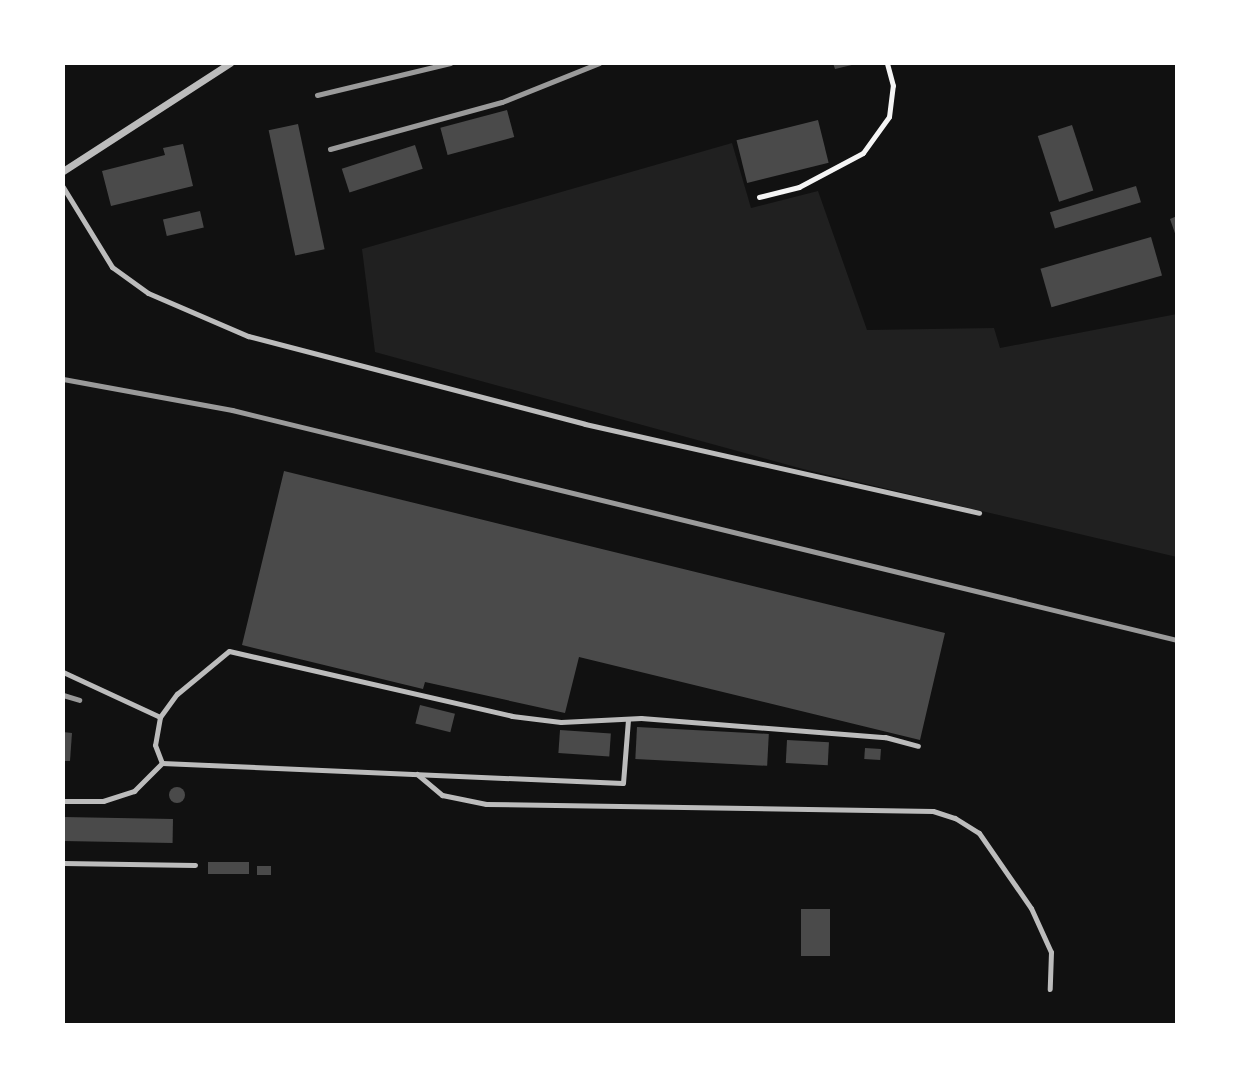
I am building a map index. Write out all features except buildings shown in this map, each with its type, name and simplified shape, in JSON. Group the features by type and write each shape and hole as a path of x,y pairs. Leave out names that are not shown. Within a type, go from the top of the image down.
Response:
{"street":[{"path":"63,172 230,63"}],"lane":[{"path":"63,187 112,267 148,293 248,337 826,482 979,513"},
{"path":"162,763 155,745 160,718 177,694 229,651 512,716 628,719 885,737 918,746"},
{"path":"63,672 160,718"},
{"path":"63,801 103,801 134,791 162,763 623,783 628,719"},
{"path":"417,774 442,795 486,804 933,811 955,818 979,833 1031,908 1051,952 1050,989"},
{"path":"63,863 195,865"}],"path":[{"path":"760,197 799,187 863,153 889,117 894,86 887,63"}],"shaded area":[{"path":"732,143 751,208 818,191 867,330 994,328 1000,348 1177,314 1177,557 803,469 375,352 362,249"}],"railway":[{"path":"317,95 450,63"},
{"path":"330,149 502,102 599,63"},
{"path":"63,379 232,410 1177,640"},
{"path":"63,695 79,700"}]}
